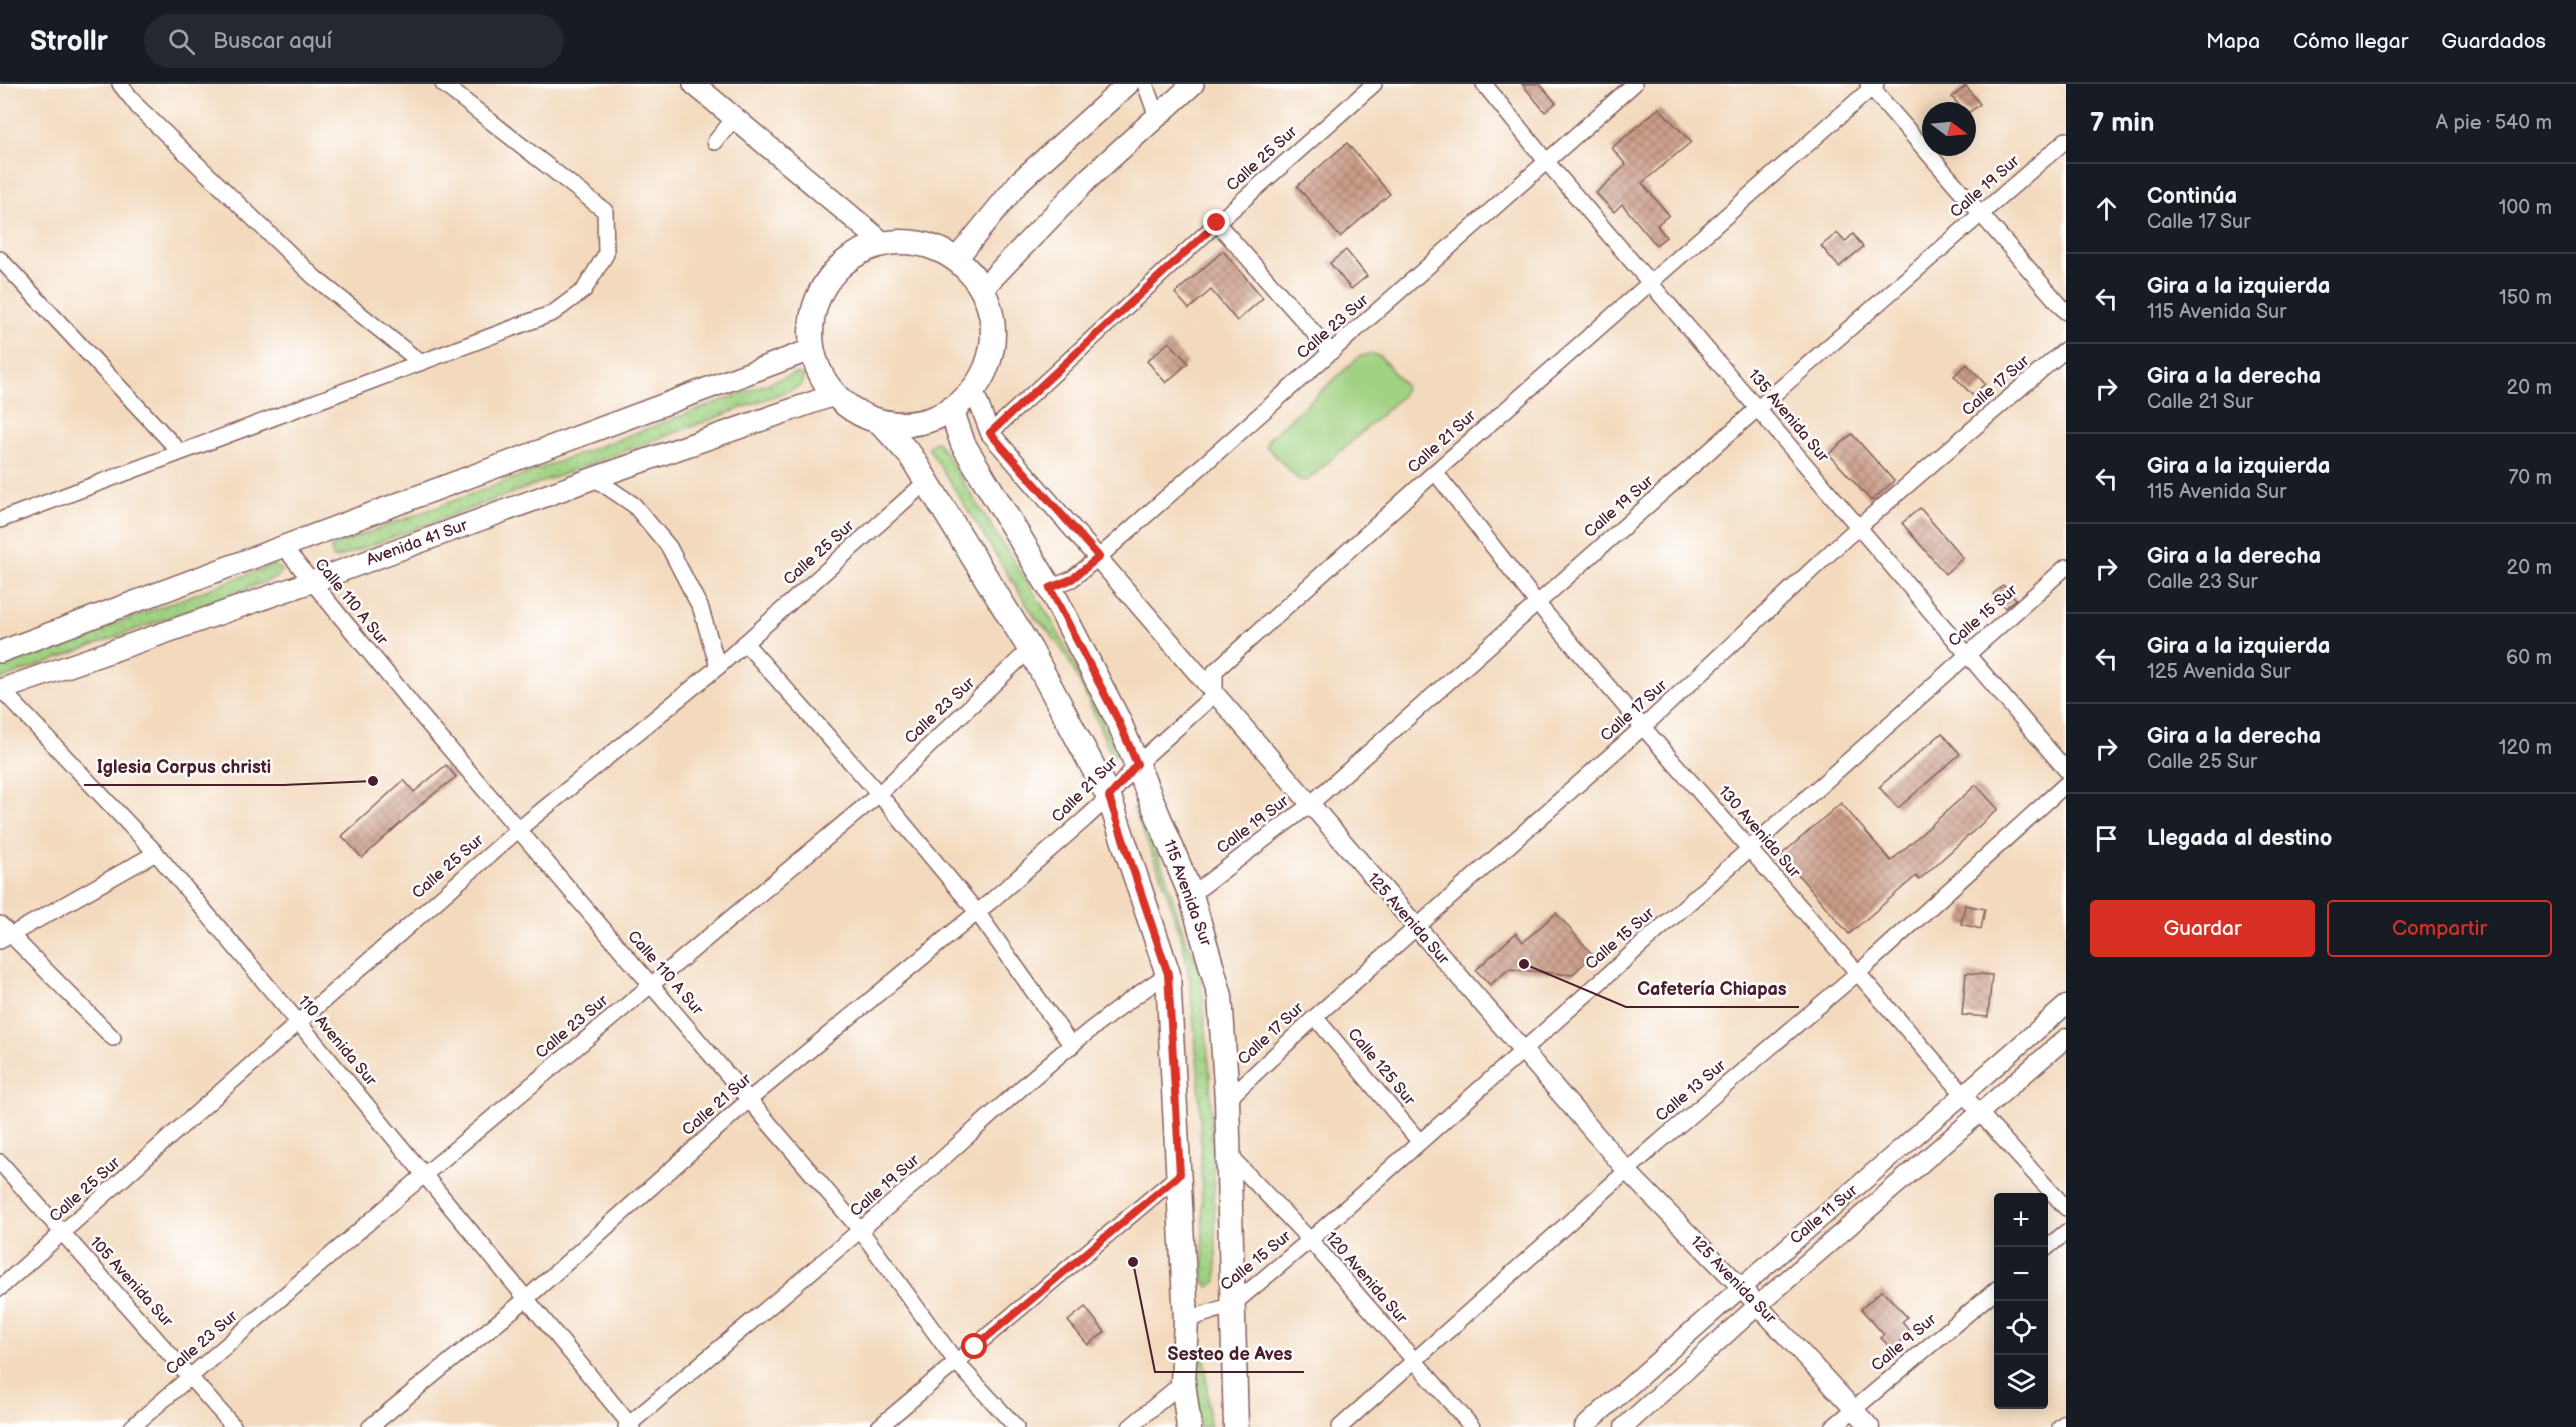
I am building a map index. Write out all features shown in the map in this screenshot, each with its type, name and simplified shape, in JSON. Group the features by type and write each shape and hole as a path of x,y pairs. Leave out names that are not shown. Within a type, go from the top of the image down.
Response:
{"main road":[{"path":"694,84 883,243"},
{"path":"957,258 1020,182 1128,84"},
{"path":"982,289 1088,179 1193,84"},
{"path":"912,241 938,248 957,258 976,278 982,289 988,301 994,331 990,360 974,391 937,418 908,425 882,424 858,413 834,395 816,365 810,335 814,306 830,276 854,254 883,243 912,241"},
{"path":"0,652 813,349"},
{"name":"Avenida 41 Sur","path":"1,690 311,582 594,478 834,395"},
{"name":"115 Avenida Sur","path":"951,410 963,444 1050,588 1119,722 1191,895 1221,996 1229,1155 1236,1427"},
{"path":"882,424 911,456 1030,649 1109,797 1168,974 1186,1320 1183,1382 1189,1427"}],"street":[{"path":"120,84 138,107 314,277 420,362"},
{"path":"0,520 553,313 584,290 606,254 605,210 443,84"},
{"path":"1145,84 1157,117"},
{"name":"Calle 25 Sur","path":"990,433 1217,223 1374,84"},
{"name":"135 Avenida Sur","path":"1484,84 1546,161 1860,528 1965,655 2066,770"},
{"name":"Calle 23 Sur","path":"1050,588 1072,579 1099,557 1634,84"},
{"path":"1872,85 2066,312"},
{"name":"Calle 21 Sur","path":"370,1427 526,1299 750,1099 977,912 1109,797 1137,764 1215,694 1215,671 1435,472 1872,85"},
{"path":"715,142 735,117"},
{"name":"Calle 19 Sur","path":"1191,895 1310,804 1758,408 2066,140"},
{"path":"1217,223 1332,352"},
{"path":"0,259 180,452"},
{"name":"Calle 17 Sur","path":"1227,1100 1315,1017 1416,929 1860,528 2066,350"},
{"name":"125 Avenida Sur","path":"974,391 990,433 1099,557 1416,929 1628,1172 1740,1286 1870,1427"},
{"name":"130 Avenida Sur","path":"1435,472 1537,603 1642,726 2066,1208"},
{"path":"594,478 634,505 669,547 701,609 718,666"},
{"name":"Calle 25 Sur","path":"0,1288 519,830 745,644 927,481"},
{"name":"Calle 110 A Sur","path":"282,545 519,830 861,1231 957,1363 1016,1427"},
{"name":"Calle 15 Sur","path":"1186,1320 1232,1305 1310,1240 2066,567"},
{"path":"745,644 879,794 977,912 1072,1046"},
{"name":"Calle 23 Sur","path":"132,1427 424,1175 879,794 1030,649"},
{"name":"110 Avenida Sur","path":"1,690 156,853 299,1022 629,1426"},
{"name":"Calle 13 Sur","path":"1340,1427 1858,972 2066,784"},
{"path":"113,1038 4,933 156,853"},
{"name":"Calle 19 Sur","path":"629,1426 861,1231 1072,1046 1143,990 1168,974"},
{"name":"Calle 11 Sur","path":"1584,1427 1740,1286 1965,1095 2066,1005"},
{"name":"Calle 125 Sur","path":"1315,1017 1419,1141"},
{"name":"Calle 11 Sur","path":"1624,1427 1757,1306 1982,1114 2066,1038"},
{"name":"120 Avenida Sur","path":"1229,1155 1310,1240 1473,1427"},
{"name":"105 Avenida Sur","path":"0,1162 234,1427"},
{"path":"879,1427 1180,1174"},
{"path":"2047,1247 2066,1232"},
{"name":"Calle 9 Sur","path":"1833,1427 1994,1291"},
{"path":"1130,1427 1183,1382"},
{"path":"2060,1427 2066,1422"}],"green space":[{"path":"1370,354 1380,356 1405,386 1402,396 1307,481 1299,480 1266,446 1268,439 1359,357"},
{"path":"796,373 804,376 801,386 334,559 330,547"},
{"path":"937,441 1050,618 1085,683 1116,750 1115,755 1111,754 1080,682 1060,646 1036,619 928,447"},
{"path":"273,565 281,569 278,577 0,680 0,667"},
{"path":"1133,808 1140,810 1166,876 1185,939 1200,967 1210,1076 1217,1281 1209,1287 1204,1281 1199,1080 1190,981 1182,941 1164,883"},
{"path":"1199,1345 1204,1347 1210,1427 1199,1427 1193,1349"}],"building":[{"path":"1522,84 1540,84 1556,103 1545,112"},
{"path":"1966,86 1980,104 1976,107 1976,102 1956,102 1952,97"},
{"path":"1659,108 1691,142 1642,183 1669,215 1657,225 1666,237 1656,245 1622,204 1614,212 1596,193 1626,165 1612,148"},
{"path":"1347,143 1390,194 1340,237 1297,186"},
{"path":"1837,233 1845,242 1853,234 1863,247 1839,267 1821,246"},
{"path":"1346,250 1367,276 1351,289 1330,263"},
{"path":"1223,251 1263,298 1237,321 1211,290 1189,309 1175,293"},
{"path":"1169,342 1188,363 1166,383 1147,361"},
{"path":"1967,364 1985,384 1972,395 1954,376"},
{"path":"1852,434 1894,481 1871,501 1829,454"},
{"path":"1920,508 1963,558 1945,574 1902,523"},
{"path":"2003,585 2016,599 2005,608 1993,594"},
{"path":"1942,733 1960,754 1898,808 1879,787"},
{"path":"446,765 456,777 426,800 362,858 342,836 404,780 414,792"},
{"path":"1976,785 1998,809 1919,880 1916,876 1849,934 1781,855 1841,803 1891,861"},
{"path":"1965,905 1985,909 1981,929 1961,924"},
{"path":"1556,913 1593,955 1572,975 1509,969 1490,985 1476,970 1516,933 1523,942"},
{"path":"1966,973 1992,975 1988,1017 1962,1015"},
{"path":"1882,1290 1907,1317 1902,1322 1910,1332 1892,1349 1881,1338 1884,1335 1861,1309"},
{"path":"1085,1307 1105,1332 1088,1345 1068,1321"}],"place":[{"name":"Iglesia Corpus christi","path":"373,781"},
{"name":"Cafetería Chiapas","path":"1524,964"},
{"name":"Sesteo de Aves","path":"1133,1262"}],"route":[{"path":"975,1347 1180,1174 1168,974 1109,797 1137,764 1119,722 1050,588 1072,579 1099,557 990,433 1217,223"}]}
